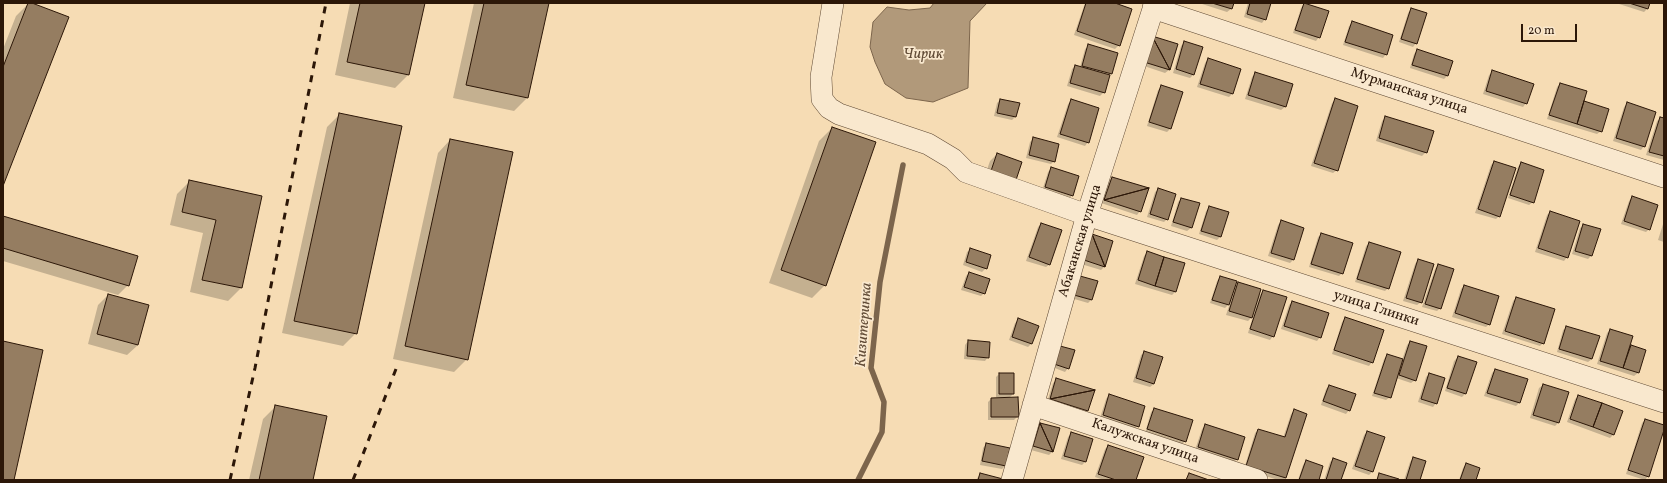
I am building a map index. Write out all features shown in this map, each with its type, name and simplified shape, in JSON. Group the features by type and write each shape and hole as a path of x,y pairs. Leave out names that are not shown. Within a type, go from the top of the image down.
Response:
{"street":[{"name":"улица Глинки","path":"833,3 820,77 822,99 829,108 839,114 928,144 953,159 966,172 1087,215 1664,402"},
{"name":"Абаканская улица","path":"1012,480 1087,215 1154,6"},
{"name":"Мурманская улица","path":"1154,6 1664,177"},
{"name":"Калужская улица","path":"1033,404 1256,480"}],"water":[{"name":"Чирик","path":"934,3 987,3 970,21 968,88 933,102 906,98 885,84 875,62 870,47 873,22 887,7 909,10 930,8"}],"building":[{"path":"28,3 32,3 69,17 3,186 3,67"},
{"path":"360,3 425,3 409,75 347,62"},
{"path":"484,3 549,3 528,98 466,85"},
{"path":"1086,3 1115,3 1132,9 1120,46 1077,31"},
{"path":"1212,3 1234,3 1232,9"},
{"path":"1250,3 1271,3 1266,20 1247,14"},
{"path":"1304,3 1329,11 1320,38 1295,30"},
{"path":"1629,3 1650,3 1648,9"},
{"path":"1411,8 1427,13 1417,44 1401,39"},
{"path":"1352,21 1393,35 1387,55 1345,42"},
{"path":"1152,36 1170,70 1144,62"},
{"path":"1152,36 1178,44 1170,70"},
{"path":"1184,41 1203,47 1194,75 1176,69"},
{"path":"1088,44 1118,53 1112,74 1082,66"},
{"path":"1417,49 1453,61 1448,76 1412,65"},
{"path":"1208,58 1241,69 1233,94 1200,84"},
{"path":"1075,65 1110,75 1105,93 1070,83"},
{"path":"1492,70 1534,84 1527,104 1486,91"},
{"path":"1255,72 1293,84 1286,107 1248,95"},
{"path":"1560,83 1587,91 1577,124 1549,115"},
{"path":"1161,85 1183,92 1171,129 1149,122"},
{"path":"1335,98 1358,106 1338,171 1314,163"},
{"path":"1000,99 1020,103 1016,117 997,113"},
{"path":"1071,99 1099,108 1089,143 1060,134"},
{"path":"1584,101 1609,109 1602,132 1577,124"},
{"path":"1627,102 1656,112 1645,147 1616,138"},
{"path":"339,113 402,126 357,334 294,321"},
{"path":"1385,116 1434,131 1427,153 1379,138"},
{"path":"1660,117 1664,118 1664,156 1649,152"},
{"path":"832,127 876,142 826,286 781,270"},
{"path":"1033,137 1059,144 1055,162 1029,155"},
{"path":"450,139 513,152 468,360 405,346"},
{"path":"997,153 1022,162 1014,186 989,177"},
{"path":"1494,161 1516,168 1500,217 1478,209"},
{"path":"1521,162 1544,170 1534,203 1510,195"},
{"path":"1051,167 1079,176 1073,196 1045,187"},
{"path":"1112,177 1149,188 1104,200"},
{"path":"189,180 262,196 242,288 202,280 216,220 182,212"},
{"path":"1149,188 1141,212 1104,200"},
{"path":"1158,188 1176,194 1168,220 1150,214"},
{"path":"1632,196 1658,205 1650,230 1624,221"},
{"path":"1181,198 1200,203 1192,228 1173,222"},
{"path":"1209,206 1229,212 1221,237 1201,231"},
{"path":"1550,211 1580,221 1568,258 1538,248"},
{"path":"3,216 138,256 129,286 3,248"},
{"path":"1281,220 1304,228 1294,260 1271,253"},
{"path":"1041,223 1062,230 1050,265 1029,257"},
{"path":"1583,224 1601,229 1592,256 1575,251"},
{"path":"1321,233 1353,243 1343,274 1311,264"},
{"path":"1092,234 1113,241 1105,267"},
{"path":"1092,234 1105,267 1084,260"},
{"path":"1369,242 1401,252 1389,289 1357,279"},
{"path":"970,248 991,255 987,269 966,262"},
{"path":"1147,251 1164,257 1155,286 1138,280"},
{"path":"1164,257 1185,263 1176,292 1155,286"},
{"path":"1418,259 1434,264 1422,303 1406,298"},
{"path":"1438,264 1454,269 1441,309 1425,304"},
{"path":"969,272 990,279 985,294 964,287"},
{"path":"1080,276 1098,281 1092,300 1074,295"},
{"path":"1220,276 1237,281 1229,305 1212,300"},
{"path":"1238,282 1261,289 1252,318 1229,311"},
{"path":"1464,285 1499,296 1490,325 1455,313"},
{"path":"1263,290 1287,297 1274,337 1250,329"},
{"path":"108,294 149,305 138,345 97,334"},
{"path":"1516,297 1555,309 1544,344 1505,331"},
{"path":"1292,301 1329,313 1321,338 1284,326"},
{"path":"1345,317 1384,330 1373,363 1334,350"},
{"path":"1018,318 1039,326 1032,344 1012,337"},
{"path":"1566,326 1600,336 1592,359 1559,349"},
{"path":"1610,329 1633,336 1623,368 1600,361"},
{"path":"968,340 990,342 989,358 967,356"},
{"path":"3,341 43,350 14,480 3,480"},
{"path":"1410,341 1427,346 1416,381 1399,375"},
{"path":"1631,345 1646,350 1639,373 1623,368"},
{"path":"1060,346 1075,350 1069,369 1054,364"},
{"path":"1144,351 1163,357 1154,384 1136,378"},
{"path":"1387,354 1403,359 1391,398 1374,393"},
{"path":"1458,356 1477,362 1466,394 1447,388"},
{"path":"1495,369 1528,379 1520,403 1487,393"},
{"path":"999,373 1014,373 1014,394 999,394"},
{"path":"1429,373 1445,378 1437,404 1421,399"},
{"path":"1056,378 1095,390 1050,399"},
{"path":"1543,384 1569,392 1559,423 1533,415"},
{"path":"1329,385 1356,394 1350,411 1323,401"},
{"path":"1095,390 1088,411 1050,399"},
{"path":"1109,394 1145,406 1139,427 1103,415"},
{"path":"1578,395 1602,403 1593,427 1570,419"},
{"path":"1018,397 1019,417 991,417 991,398"},
{"path":"1602,403 1623,411 1614,435 1593,427"},
{"path":"275,405 327,416 313,480 259,480"},
{"path":"1154,408 1193,420 1186,442 1147,429"},
{"path":"1294,409 1307,414 1286,478 1246,466 1258,429 1285,437"},
{"path":"1645,419 1664,425 1664,430 1649,477 1628,470"},
{"path":"1040,423 1060,428 1053,452"},
{"path":"1040,423 1053,452 1033,446"},
{"path":"1205,424 1245,437 1238,460 1198,447"},
{"path":"1367,431 1385,437 1373,472 1355,466"},
{"path":"1071,432 1093,439 1086,462 1064,456"},
{"path":"986,443 1010,448 1006,466 982,461"},
{"path":"1108,445 1144,457 1136,480 1116,480 1098,474"},
{"path":"1413,457 1426,461 1420,480 1406,480"},
{"path":"1333,458 1347,463 1341,480 1326,480"},
{"path":"1306,460 1323,466 1319,480 1299,480"},
{"path":"1466,463 1480,468 1476,480 1460,480"},
{"path":"980,473 1003,479 1003,480 978,480"},
{"path":"1189,473 1209,480 1186,480"},
{"path":"1379,473 1399,479 1377,480"}],"waterway":[{"name":"Кизитеринка","path":"858,480 882,432 884,402 871,368 880,282 903,165"}],"railway":[{"path":"230,480 255,368 326,3"},
{"path":"353,480 396,369"}]}
